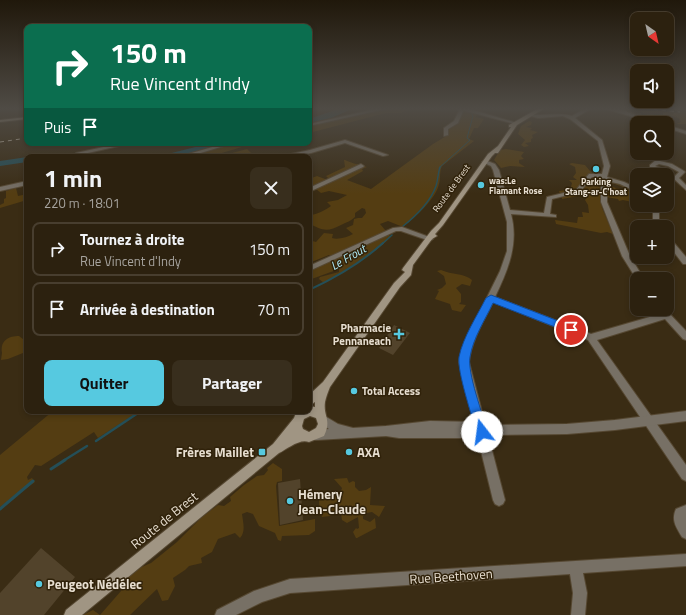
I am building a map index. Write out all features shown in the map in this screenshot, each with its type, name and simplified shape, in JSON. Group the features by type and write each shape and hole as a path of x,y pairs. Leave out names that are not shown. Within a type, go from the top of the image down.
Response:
{"main road":[{"name":"Route de Brest","path":"312,399 326,385 397,285 404,278 410,266 429,240 437,233 441,224 487,162 494,149 498,147 506,137"},
{"name":"Route de Brest","path":"275,449 292,440 311,436 322,429 320,402 326,385"},
{"name":"Route de Brest","path":"71,615 275,449 304,414"},
{"path":"311,436 297,429 304,414 322,417"}],"street":[{"path":"596,137 600,141 607,166 604,177 604,202 626,256 636,272"},
{"path":"296,154 345,141 385,155"},
{"path":"79,153 116,146"},
{"path":"192,154 221,146"},
{"path":"487,162 493,165 496,170 508,212 511,230 510,251 507,264 469,342 464,358 465,367 484,430 499,500"},
{"path":"656,168 652,166 658,162 676,167 682,172 676,178 686,188"},
{"path":"312,189 361,166"},
{"path":"546,215 548,211 549,198 578,191 591,175 622,182 630,186"},
{"path":"0,189 24,184"},
{"path":"508,212 554,216"},
{"path":"312,268 385,234 402,234 429,240"},
{"path":"674,247 686,262"},
{"path":"491,298 591,338 686,475"},
{"path":"591,338 652,316"},
{"path":"667,316 686,337"},
{"path":"311,436 351,432 386,431 408,433 586,427 650,422 686,416"},
{"path":"322,417 336,428 351,432"},
{"path":"686,511 680,513 679,516 680,522 686,533"},
{"name":"Rue Beethoven","path":"222,615 259,596 290,586 686,560"},
{"path":"575,568 580,593 578,615"}],"shaded area":[{"path":"445,137 470,137 469,139 474,141 442,166 440,182 434,196 403,227 388,221 380,224 391,237 375,250 324,283 319,279 320,277 339,272 339,269 312,279 312,269 336,257 329,255 312,262 312,241 316,242 324,233 333,234 332,238 334,239 343,238 353,234 346,228 353,225 354,219 362,218 366,213 365,209 362,208 355,213 355,217 352,220 329,230 321,229 312,225 312,214 321,212 331,206 327,202 338,200 347,195 329,191 321,193 316,189 312,188 312,178 317,176 329,179 326,176 345,167 345,160 367,167 347,180 371,189"},
{"path":"521,137 533,137 531,142 525,143 529,146 524,147 521,145 525,140"},
{"path":"226,146 247,146 218,154 198,154"},
{"path":"247,149 251,153 263,154 228,154"},
{"path":"506,149 524,152 521,156 524,159 519,160 519,163 525,167 510,166 501,168 494,160 500,150"},
{"path":"569,164 585,165 597,176 595,178 599,180 602,208 613,234 556,224 555,220 577,223 578,217 583,217 582,212 589,213 588,205 585,200 587,197 585,196 589,196 589,194 562,199 562,196 569,194 560,194 559,191 567,190 571,187 572,183 569,180 577,180 573,177 576,173 575,167"},
{"path":"608,180 630,188 630,202 623,200 619,201 618,199 606,197 606,185 626,191 629,189 606,181"},
{"path":"16,188 18,196 24,195 24,201 0,208 0,205 4,203 4,199 6,198 6,191"},
{"path":"441,270 465,276 472,280 470,286 462,284 456,288 461,294 461,302 459,304 466,305 461,312 452,310 450,304 435,299 439,291 437,290 446,284 444,276 437,271"},
{"path":"19,336 24,339 24,354 1,360 2,345 6,340"},
{"path":"49,414 135,414 98,438 94,432 41,466 35,465 27,477 28,480 32,478 35,482 0,507 0,455"},
{"path":"273,463 282,469 282,481 277,482 276,486 279,526 315,519 315,531 309,535 282,536 281,541 278,540 275,533 259,526 253,514 247,512 242,514 244,530 242,536 240,538 235,533 218,539 212,552 201,558 202,563 189,566 173,578 175,586 168,600 162,601 157,589 130,615 100,615 121,591 128,577 137,569 151,563 177,542 202,517 218,505 224,506 231,501 230,497 257,476 264,475 268,470 267,468"},
{"path":"347,478 349,483 353,481 355,482 355,487 359,491 366,490 371,487 370,505 385,506 379,517 372,512 366,513 363,516 363,519 370,522 375,518 376,528 357,538 353,532 356,528 359,528 358,517 347,523 342,520 341,514 336,512 330,516 322,517 320,509 319,501 321,494 328,491 340,494 342,488 334,479"},
{"path":"93,610 100,615 83,615"}],"water":[{"path":"199,146 216,146 186,154 168,154"},
{"path":"24,157 24,162 0,166 0,161"}],"building":[{"path":"394,325 410,333 393,355 379,348"},
{"name":"Hémery Jean-Claude","path":"300,479 303,520 280,525 278,483"},
{"name":"Peugeot Nédélec","path":"41,548 75,577 44,615 0,615 0,593"}],"waterway":[{"name":"Le Frout","path":"440,167 470,140 467,137"},
{"name":"Le Frout","path":"402,227 417,214 430,198 436,186 440,167"},
{"name":"Le Frout","path":"382,244 392,235"},
{"name":"Le Frout","path":"312,288 348,269 383,243"},
{"name":"Le Frout","path":"96,441 136,414"},
{"name":"Le Frout","path":"63,461 87,446"},
{"name":"Le Frout","path":"51,469 65,460"},
{"name":"Le Frout","path":"0,509 33,481"}],"railway":[{"path":"0,142 24,138"}],"place":[{"name":"Parking Stang-ar-C'hoat","path":"596,169"},
{"name":"was:Le Flamant Rose","path":"481,185"},
{"name":"Pharmacie Pennaneach","path":"399,334"},
{"name":"Total Access","path":"354,391"},
{"name":"Frères Maillet","path":"262,452"},
{"name":"AXA","path":"349,452"},
{"name":"Hémery Jean-Claude","path":"290,501"},
{"name":"Peugeot Nédélec","path":"39,584"}],"route":[{"path":"482,432 466,374 464,358 469,342 491,298 571,330"}]}
